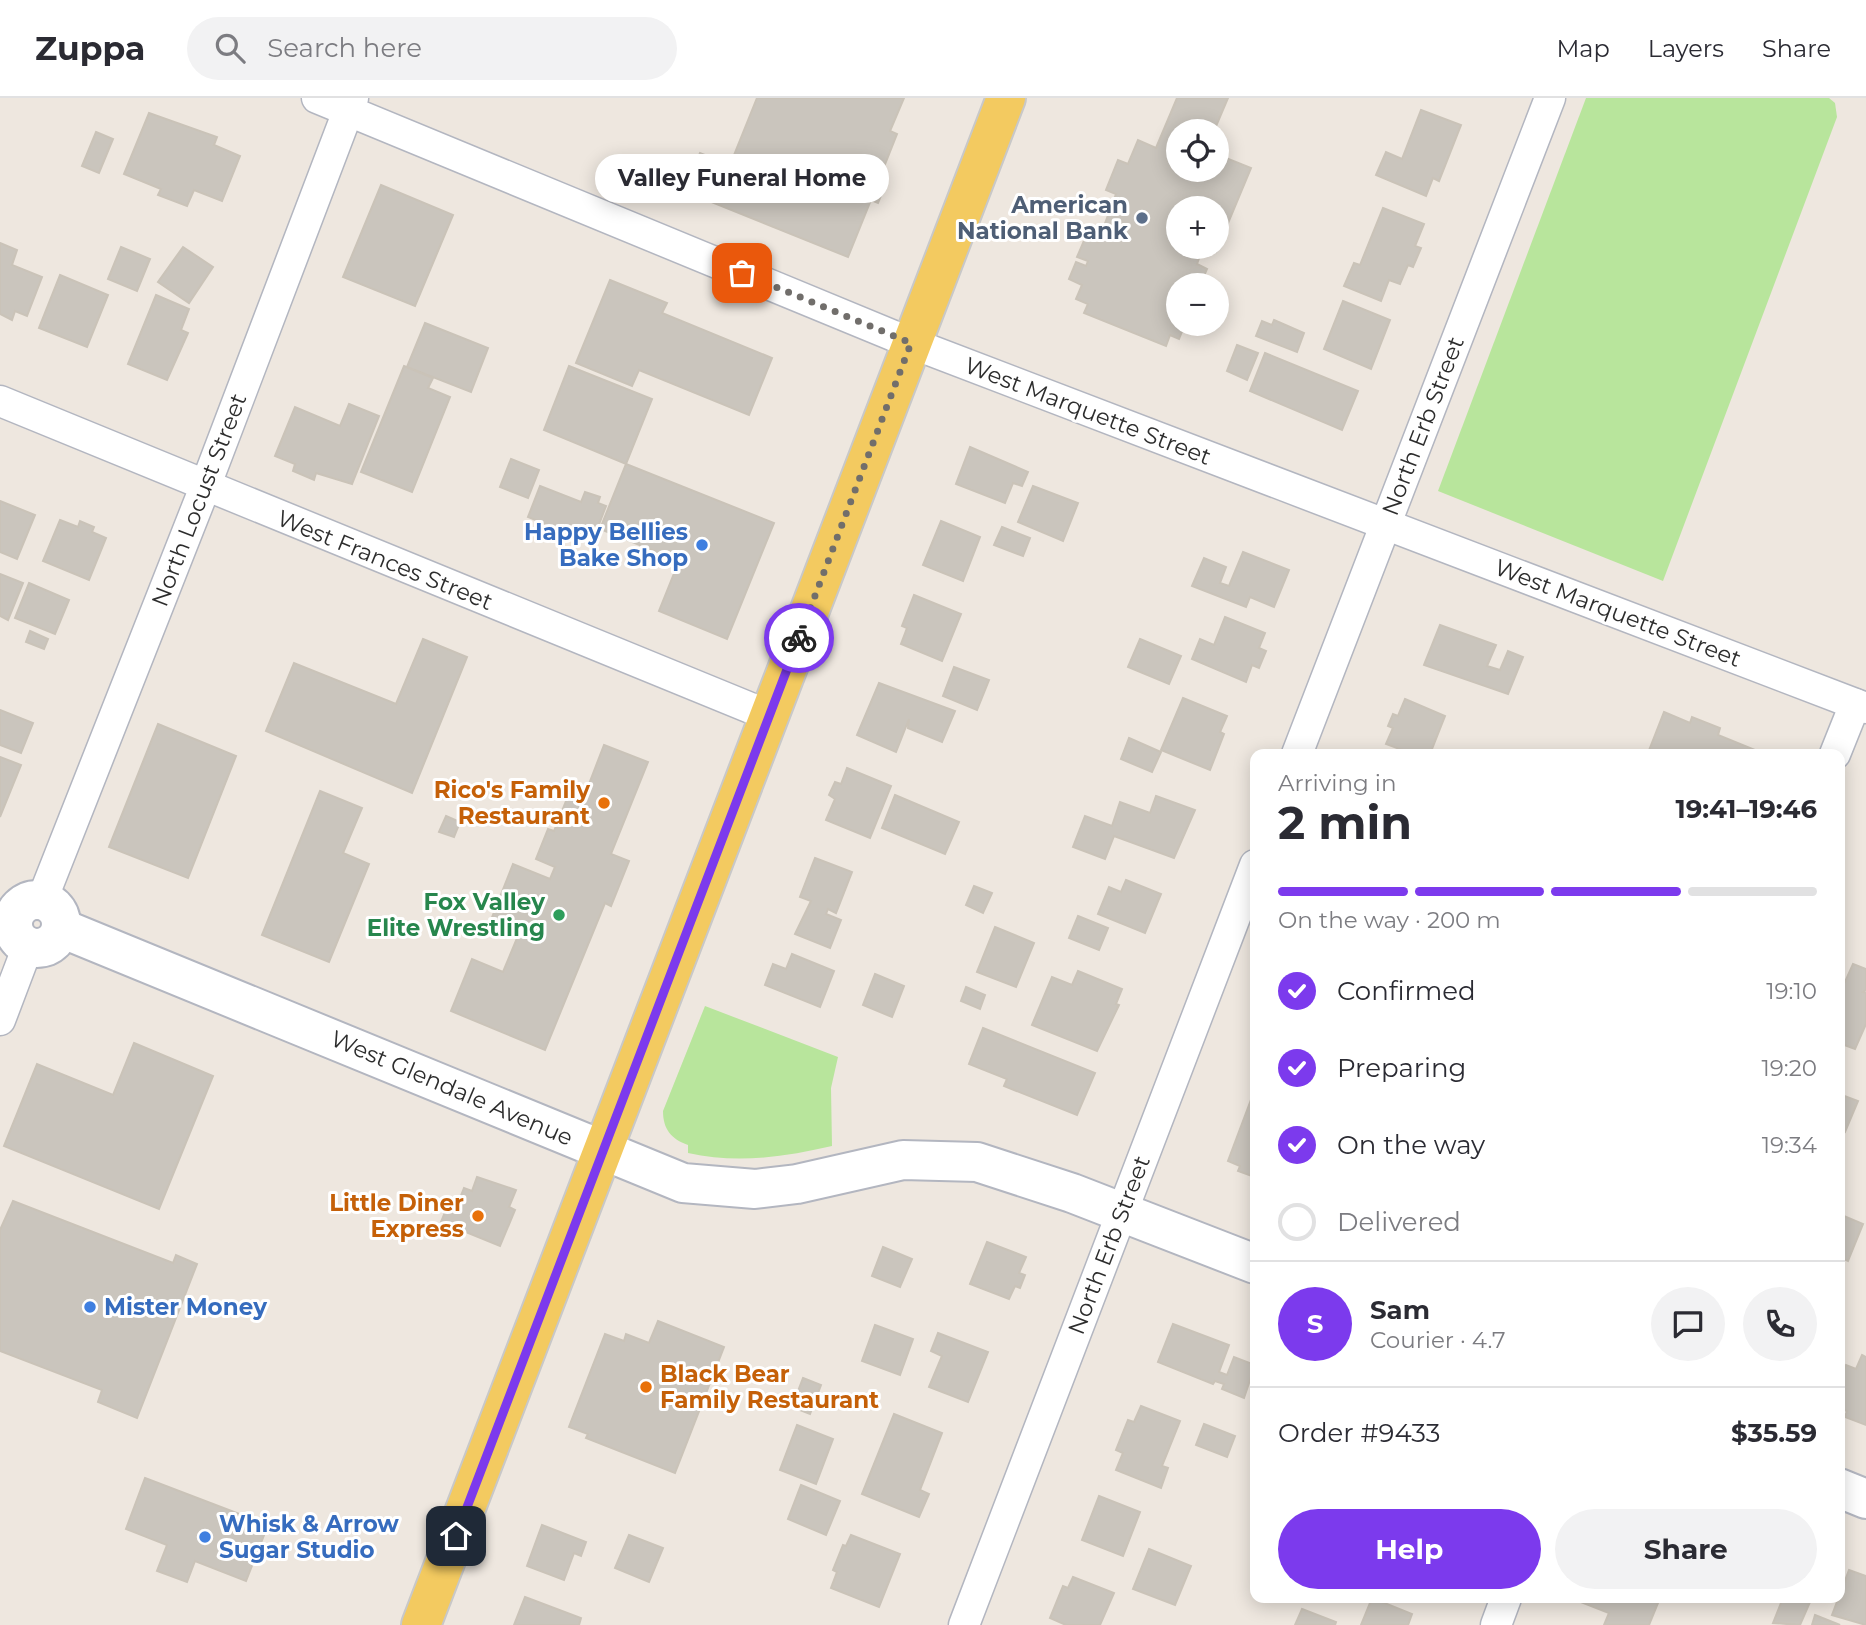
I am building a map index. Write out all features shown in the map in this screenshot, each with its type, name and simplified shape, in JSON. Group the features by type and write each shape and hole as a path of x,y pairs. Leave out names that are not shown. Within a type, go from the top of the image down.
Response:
{"main road":[{"path":"421,1625 1006,98"}],"street":[{"name":"West Marquette Street","path":"317,98 350,104 911,343 1860,706"},
{"name":"North Erb Street","path":"1299,749 1550,98"},
{"name":"North Locust Street","path":"30,910 205,487 350,104"},
{"name":"West Frances Street","path":"0,401 770,716"},
{"path":"1838,749 1860,706"},
{"name":"North Erb Street","path":"964,1625 1250,877"},
{"path":"0,1020 28,946 48,945 30,910"},
{"name":"West Glendale Avenue","path":"30,910 673,1180 733,1189 797,1184 904,1160 977,1163 1014,1172 1250,1262"},
{"path":"1845,1490 1866,1499"},
{"path":"1496,1625 1504,1603"}],"green space":[{"path":"1586,98 1829,98 1835,103 1837,117 1663,581 1438,491"},
{"path":"705,1006 838,1057 831,1088 832,1146 778,1156 724,1158 688,1153 688,1145 669,1133 663,1111"}],"building":[{"path":"757,98 904,98 890,131 897,134 880,177 887,181 878,203 871,200 848,257 684,191 700,153 730,165"},
{"name":"American National Bank","path":"1177,98 1228,98 1219,119 1168,119"},
{"path":"1421,110 1461,125 1439,181 1433,178 1426,196 1376,175 1386,152 1402,159"},
{"path":"149,113 217,137 214,145 240,156 222,201 194,190 187,206 158,195 161,189 124,174"},
{"name":"American National Bank","path":"1166,124 1166,182 1229,182 1229,159 1251,168 1229,221 1229,196 1166,196 1166,259 1199,259 1197,264 1207,269 1205,273 1166,273 1166,336 1170,336 1166,346 1084,313 1088,304 1076,299 1082,285 1069,279 1076,262 1086,266 1088,261 1077,257 1086,236 1098,242 1116,194 1106,190 1118,160 1128,164 1138,140 1156,148"},
{"path":"96,132 113,139 99,173 82,166"},
{"path":"381,185 453,215 415,306 343,277"},
{"path":"1383,208 1424,224 1415,246 1421,248 1413,267 1408,265 1400,284 1389,280 1381,301 1344,286 1354,263 1360,265"},
{"path":"0,243 17,250 12,265 42,277 27,316 15,311 12,320 0,314"},
{"path":"121,247 150,259 137,291 108,279"},
{"path":"183,247 213,267 189,303 158,282"},
{"path":"60,275 108,295 87,347 39,328"},
{"path":"610,280 667,303 662,313 772,358 749,415 639,370 632,386 576,363"},
{"path":"156,295 189,309 181,330 188,333 167,380 128,364"},
{"path":"1343,301 1390,320 1371,369 1324,349"},
{"path":"1274,320 1304,333 1297,352 1256,336 1262,321 1272,325"},
{"path":"425,323 488,348 471,392 407,367"},
{"path":"1237,345 1258,353 1247,380 1227,371"},
{"path":"1265,353 1358,391 1342,430 1250,391"},
{"path":"404,366 433,378 428,388 450,397 412,492 361,472"},
{"path":"569,366 652,399 626,464 544,430"},
{"path":"349,404 379,416 352,484 316,473 314,480 293,471 295,464 275,456 295,407 340,426"},
{"path":"970,447 1028,472 1022,486 1013,483 1005,503 956,484"},
{"path":"511,459 539,470 528,498 500,487"},
{"name":"Happy Bellies Bake Shop","path":"626,464 774,523 727,639 659,611 679,561 600,529"},
{"path":"540,486 581,502 585,492 600,497 598,503 606,506 593,540 573,532 572,535 528,517"},
{"path":"1033,486 1078,503 1063,541 1018,522"},
{"path":"0,501 35,515 17,559 0,552"},
{"path":"60,520 78,527 80,521 94,527 92,532 106,538 89,580 43,561"},
{"path":"941,521 980,537 963,581 923,565"},
{"path":"1002,527 1030,538 1023,556 994,545"},
{"path":"1243,552 1289,570 1274,607 1250,597 1246,607 1192,586 1204,558 1226,567 1220,583 1229,586"},
{"path":"0,574 23,583 8,620 0,616"},
{"path":"29,583 69,600 55,634 15,618"},
{"path":"914,595 961,614 942,661 901,644 907,628 902,626"},
{"path":"1225,617 1265,633 1259,648 1266,651 1259,668 1252,665 1246,682 1192,659 1200,639 1214,645"},
{"path":"1440,625 1496,645 1487,666 1500,670 1508,651 1523,657 1508,694 1424,665"},
{"path":"30,631 48,639 44,649 26,642"},
{"path":"423,639 467,657 412,793 266,731 294,663 396,704"},
{"path":"1140,639 1181,656 1169,684 1128,667"},
{"path":"954,667 989,680 977,710 943,696"},
{"path":"879,683 955,711 942,742 908,728 909,719 896,752 857,735"},
{"path":"1183,698 1227,716 1220,732 1224,734 1210,770 1161,750"},
{"path":"1405,699 1445,716 1432,749 1400,749 1386,744 1393,728 1388,726 1393,714 1398,716"},
{"path":"0,710 33,723 21,753 0,745"},
{"path":"1664,712 1690,723 1692,717 1720,728 1718,735 1753,749 1650,749"},
{"path":"158,724 236,756 188,878 109,847"},
{"path":"1129,738 1161,752 1152,772 1121,759"},
{"path":"604,745 648,762 611,854 629,861 611,906 605,903 545,1050 451,1011 472,959 503,972 520,931 491,920 513,864 550,879 555,867 536,859 548,829 554,831 570,791 584,797"},
{"path":"0,757 21,765 0,817"},
{"path":"847,768 891,786 870,838 826,820 835,799 829,795 835,782 841,784"},
{"path":"320,791 362,808 343,853 369,864 329,962 262,935"},
{"path":"895,795 959,822 945,854 882,828"},
{"path":"1156,796 1195,810 1174,858 1114,836 1105,859 1073,847 1085,816 1112,826 1120,802 1150,813"},
{"path":"446,816 460,822 454,837 439,832"},
{"path":"815,858 852,872 836,913 828,909 826,914 841,920 830,948 795,934 811,901 800,897"},
{"path":"1126,880 1161,894 1145,933 1098,914 1109,887 1121,892"},
{"path":"974,886 992,893 983,913 966,905"},
{"path":"1078,916 1108,928 1099,950 1069,938"},
{"path":"995,927 1034,943 1016,987 977,972"},
{"path":"792,954 834,971 820,1007 765,985 773,964 786,969"},
{"path":"1853,964 1866,969 1866,990 1863,992 1866,993 1866,1024 1855,1049 1845,1045 1845,982"},
{"path":"1078,971 1122,989 1116,1004 1119,1005 1097,1051 1032,1025 1052,977 1072,985"},
{"path":"875,974 904,986 892,1017 863,1005"},
{"path":"966,987 985,995 980,1009 961,1001"},
{"path":"983,1028 1095,1073 1077,1115 1004,1086 1007,1079 969,1064"},
{"path":"134,1043 213,1076 159,1209 4,1146 37,1064 113,1095"},
{"path":"1845,1096 1858,1101 1845,1132"},
{"path":"1250,1102 1250,1175 1238,1171 1240,1166 1228,1161"},
{"name":"Little Diner Express","path":"477,1177 516,1190 509,1207 515,1210 500,1246 441,1222 450,1200 458,1203 464,1188 472,1191"},
{"name":"Mister Money","path":"13,1201 173,1263 176,1255 197,1264 137,1418 98,1402 102,1390 0,1351 0,1230"},
{"path":"1845,1216 1863,1224 1848,1261 1845,1260"},
{"path":"987,1242 1026,1257 1019,1273 1025,1275 1020,1288 1015,1286 1009,1299 970,1284"},
{"path":"883,1247 912,1259 900,1287 872,1276"},
{"name":"Black Bear Family Restaurant","path":"658,1321 724,1347 675,1473 586,1438 588,1434 569,1427 605,1334 624,1341 626,1334 649,1343"},
{"path":"1173,1324 1229,1345 1219,1372 1227,1375 1234,1357 1250,1363 1250,1380 1244,1398 1222,1389 1224,1384 1215,1381 1213,1384 1158,1362"},
{"path":"875,1325 913,1339 900,1375 862,1361"},
{"path":"938,1333 988,1352 968,1402 929,1387 942,1356 931,1351"},
{"path":"1862,1355 1866,1357 1866,1425 1845,1417 1845,1367 1846,1365 1856,1369"},
{"path":"803,1378 821,1385 810,1414 792,1407"},
{"path":"1141,1406 1180,1421 1162,1466 1168,1468 1161,1488 1116,1470 1123,1453 1116,1450 1128,1420 1134,1422"},
{"path":"894,1414 942,1433 920,1490 929,1494 919,1517 862,1494"},
{"path":"1204,1424 1235,1436 1227,1457 1196,1445"},
{"path":"797,1425 833,1439 816,1484 780,1470"},
{"name":"Whisk & Arrow Sugar Studio","path":"145,1478 268,1525 246,1581 195,1561 187,1582 157,1571 167,1545 126,1529"},
{"path":"801,1485 840,1501 826,1535 788,1519"},
{"path":"1099,1496 1140,1512 1123,1556 1082,1540"},
{"path":"542,1525 586,1542 581,1556 574,1553 564,1580 527,1566"},
{"path":"629,1535 663,1548 649,1582 615,1568"},
{"path":"851,1535 900,1554 879,1607 831,1588 837,1572 833,1570 843,1545 846,1546"},
{"path":"1149,1549 1191,1566 1175,1605 1133,1589"},
{"path":"1849,1570 1866,1576 1866,1625 1832,1615 1837,1603 1845,1603 1845,1581"},
{"path":"1073,1577 1114,1593 1100,1625 1066,1625 1050,1618 1063,1586 1068,1588"},
{"path":"525,1597 581,1618 579,1625 514,1625"},
{"path":"1370,1603 1384,1603 1412,1614 1408,1625 1361,1625"},
{"path":"1583,1603 1658,1603 1649,1625 1604,1625 1609,1613"},
{"path":"1781,1603 1810,1603 1800,1625 1773,1623"},
{"path":"1302,1609 1336,1622 1335,1625 1295,1625"},
{"path":"1815,1615 1840,1625 1812,1625"}],"way so far":[{"path":"742,273 911,343 799,638"}],"place":[{"name":"American National Bank","path":"1142,218"},
{"name":"Valley Funeral Home","path":"742,273"},
{"name":"Happy Bellies Bake Shop","path":"702,545"},
{"name":"Rico's Family Restaurant","path":"604,803"},
{"name":"Fox Valley Elite Wrestling","path":"559,915"},
{"name":"Little Diner Express","path":"478,1216"},
{"name":"Mister Money","path":"90,1307"},
{"name":"Black Bear Family Restaurant","path":"646,1387"},
{"name":"Whisk & Arrow Sugar Studio","path":"205,1537"}],"route":[{"path":"456,1536 799,638"}]}
